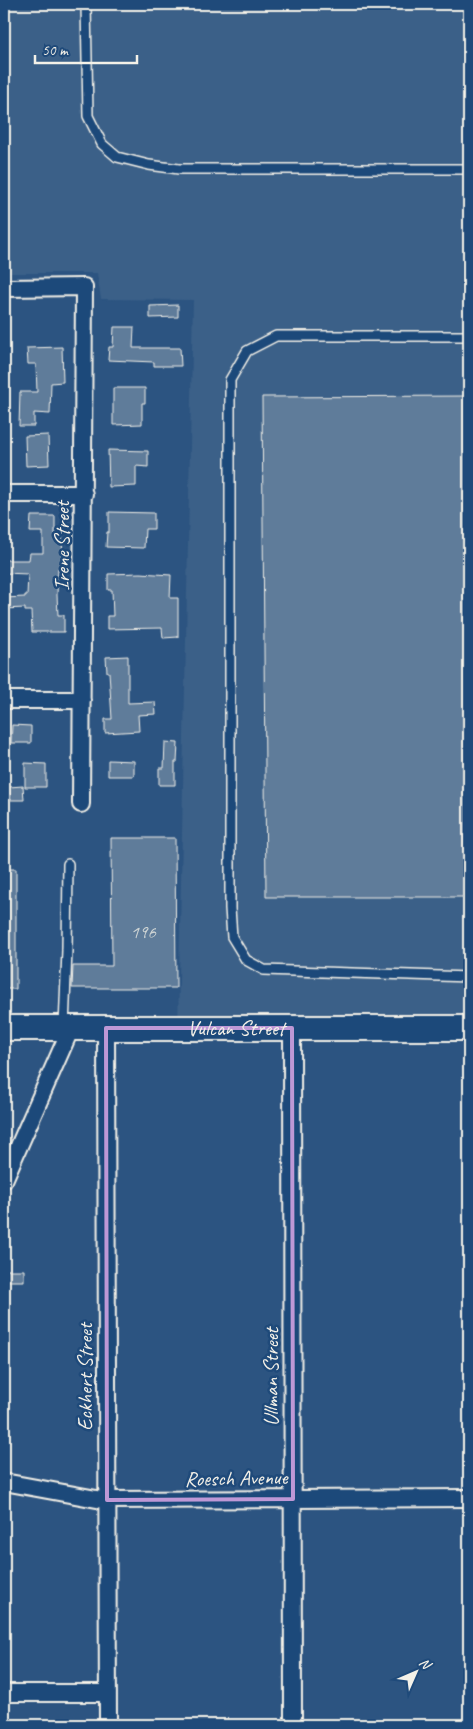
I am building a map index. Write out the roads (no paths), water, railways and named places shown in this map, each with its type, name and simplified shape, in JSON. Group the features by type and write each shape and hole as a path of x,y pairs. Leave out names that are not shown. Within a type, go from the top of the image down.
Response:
{"street":[{"name":"Irene Street","path":"4,288 84,287 81,804"},
{"path":"4,494 84,494"},
{"path":"4,700 82,700"},
{"name":"Vulcan Street","path":"4,1028 469,1028"},
{"path":"4,1180 67,1028"},
{"name":"Eckhert Street","path":"106,1028 108,1725"},
{"name":"Ullman Street","path":"292,1028 293,1725"},
{"name":"Roesch Avenue","path":"4,1482 107,1500 469,1498"},
{"path":"4,1693 108,1693"}],"lane":[{"path":"86,4 88,116 102,144 118,157 150,165 179,169 469,168"},
{"path":"469,336 276,336 247,351 230,380 230,908 232,938 246,960 264,970 469,977"},
{"path":"67,1028 68,864"}]}
